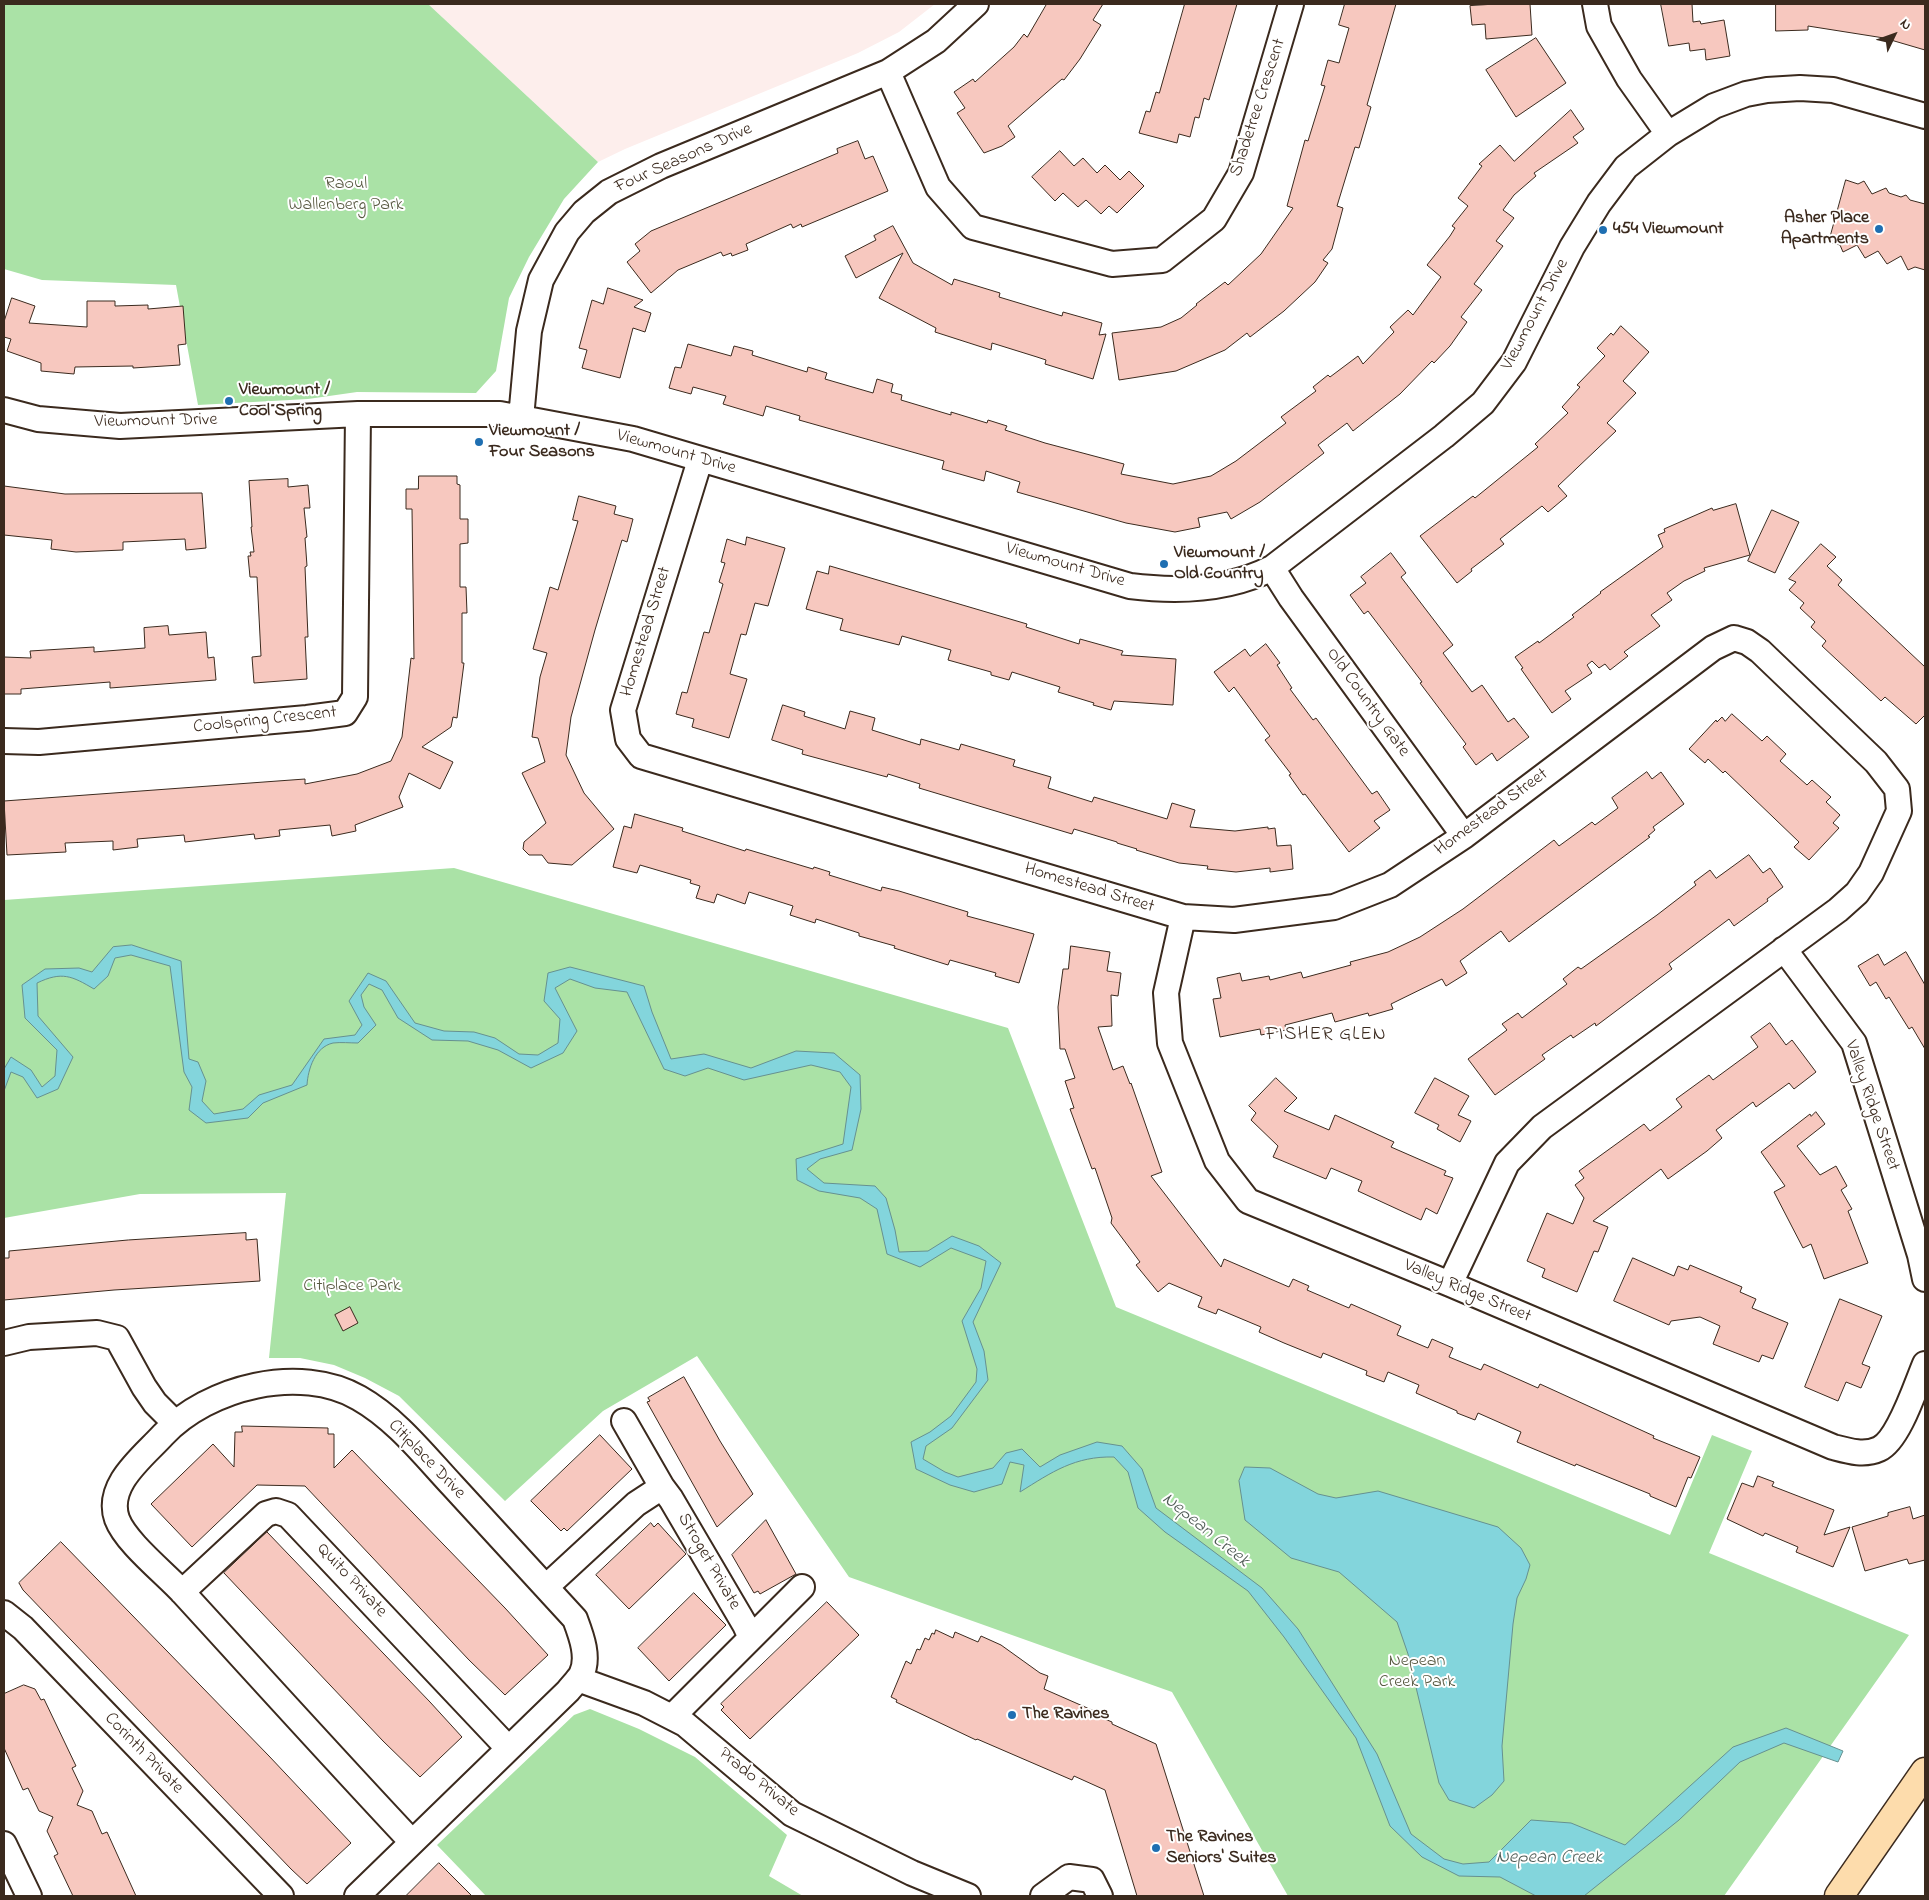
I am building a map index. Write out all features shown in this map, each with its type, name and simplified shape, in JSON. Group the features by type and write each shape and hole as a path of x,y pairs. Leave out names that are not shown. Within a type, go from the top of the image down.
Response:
{"main road":[{"path":"1839,1896 1925,1772"}],"street":[{"name":"Four Seasons Drive","path":"521,418 529,331 541,280 567,232 584,212 610,192 661,166 888,72 936,41 976,4"},
{"name":"Shadetree Crescent","path":"888,72 938,187 973,227 1112,264 1162,260 1214,219 1241,173 1291,4"},
{"path":"1595,4 1599,26 1620,64 1668,134"},
{"name":"Viewmount Drive","path":"4,410 38,419 120,426 358,414 500,414 633,439 1130,586 1156,589 1204,588 1255,577 1272,568 1437,441 1483,403 1514,362 1572,247 1599,203 1626,167 1668,134 1714,106 1746,94 1767,90 1800,88 1833,90 1925,116"},
{"name":"Coolspring Crescent","path":"4,741 39,742 345,713 355,697 358,414"},
{"name":"Homestead Street","path":"700,460 623,710 628,739 641,756 1182,916 1234,920 1334,907 1390,885 1464,836 1713,648 1734,638 1746,642 1760,651 1876,762 1897,789 1899,811 1871,873 1858,893 1838,910 1542,1127 1507,1163 1450,1284"},
{"name":"Old Country Gate","path":"1272,568 1291,598 1464,836"},
{"name":"Valley Ridge Street","path":"1182,916 1166,993 1170,1043 1217,1161 1248,1201 1450,1284 1824,1444 1852,1453 1880,1449 1891,1441 1900,1425 1925,1364"},
{"name":"Valley Ridge Street","path":"1784,949 1854,1043 1920,1255 1925,1279"},
{"path":"4,1344 29,1337 98,1333 117,1338 158,1408 175,1423"},
{"name":"Citiplace Drive","path":"357,1896 568,1691 582,1673 585,1656 582,1636 576,1619 400,1428 360,1398 330,1386 302,1382 243,1388 220,1396 175,1423 126,1474 117,1490 114,1508 118,1522 131,1540 182,1592 412,1842"},
{"name":"Stroget Private","path":"624,1421 751,1638"},
{"path":"546,1587 636,1504 662,1487"},
{"name":"Quito Private","path":"182,1592 266,1514 276,1512 288,1515 508,1748"},
{"path":"672,1717 802,1587"},
{"name":"Corinth Private","path":"4,1613 23,1628 280,1896"},
{"name":"Prado Private","path":"578,1679 644,1703 685,1724 792,1814 912,1873 968,1896"},
{"path":"4,1844 29,1896"},
{"path":"1042,1896 1069,1877 1092,1880 1100,1896"}],"shaded area":[{"path":"428,4 935,4 899,32 858,53 625,149 598,162"}],"green space":[{"name":"Raoul Wallenberg Park","path":"4,4 428,4 598,162 564,199 529,257 509,298 496,371 476,393 357,392 308,399 198,405 176,285 42,280 4,269"},
{"name":"Nepean Creek Park","path":"454,868 1008,1028 1116,1307 1670,1535 1712,1435 1752,1451 1709,1553 1909,1635 1724,1896 1288,1896 1172,1692 849,1577 697,1356 603,1411 505,1501 399,1396 365,1378 334,1365 300,1358 269,1358 286,1193 140,1194 4,1218 4,900"},
{"path":"590,1709 639,1729 695,1757 787,1835 769,1876 803,1896 486,1896 437,1845 574,1715"}],"water":[{"name":"Nepean Creek","path":"132,945 181,961 189,1059 198,1062 206,1081 202,1101 214,1114 243,1109 259,1095 292,1085 324,1039 355,1035 362,1025 349,1001 368,973 386,981 415,1023 444,1031 474,1032 495,1038 519,1054 538,1055 558,1043 560,1019 544,1001 548,973 570,967 644,986 652,1012 671,1059 704,1054 751,1068 796,1051 834,1053 860,1075 861,1109 852,1150 820,1159 807,1169 824,1183 875,1186 886,1198 899,1252 928,1251 952,1236 979,1246 1001,1263 973,1322 984,1351 988,1380 952,1428 926,1446 923,1459 958,1477 993,1468 1006,1453 1022,1449 1040,1467 1060,1455 1097,1442 1122,1446 1142,1469 1156,1508 1262,1588 1298,1629 1377,1754 1411,1834 1444,1859 1463,1864 1489,1862 1531,1820 1571,1823 1625,1845 1733,1747 1786,1728 1843,1751 1838,1762 1784,1743 1740,1762 1679,1820 1584,1896 1536,1896 1500,1877 1459,1876 1422,1857 1390,1826 1356,1738 1284,1637 1248,1591 1165,1532 1138,1508 1128,1472 1114,1457 1100,1457 1076,1462 1054,1472 1020,1492 1024,1465 1010,1462 1002,1484 974,1492 950,1485 916,1469 911,1442 930,1432 951,1416 976,1382 977,1369 962,1321 981,1288 986,1261 951,1248 920,1267 887,1254 877,1209 860,1198 819,1191 797,1180 796,1159 843,1144 851,1087 840,1072 811,1065 744,1080 708,1068 685,1076 664,1069 627,992 595,988 570,979 555,988 577,1031 563,1053 531,1068 498,1050 468,1041 432,1040 398,1018 382,990 369,984 361,995 364,1007 376,1025 358,1043 333,1043 321,1049 311,1066 307,1085 263,1103 248,1118 206,1123 189,1110 192,1087 184,1072 170,966 131,955 115,958 108,976 94,989 73,978 60,976 37,983 38,1016 73,1057 58,1089 37,1098 23,1077 11,1072 4,1091 4,1069 11,1057 31,1070 42,1087 55,1076 57,1050 25,1018 22,985 45,969 79,968 92,972 113,947"},
{"path":"1245,1467 1270,1468 1318,1494 1336,1498 1378,1491 1498,1527 1521,1548 1530,1565 1517,1598 1513,1624 1502,1746 1504,1781 1492,1795 1474,1808 1449,1800 1439,1783 1408,1654 1397,1622 1339,1572 1291,1558 1245,1520 1239,1481"}],"building":[{"path":"1047,4 1103,4 1093,20 1101,25 1080,59 1064,80 1062,79 1008,126 1015,137 1002,146 984,153 957,113 965,108 954,92 973,79 975,82 1014,47 1024,34 1027,37"},
{"path":"1185,4 1237,4 1209,100 1204,98 1199,118 1195,117 1190,137 1179,134 1177,143 1139,133 1146,111 1150,112 1156,92 1159,93"},
{"path":"1345,4 1396,4 1367,105 1371,107 1359,148 1355,147 1337,206 1343,208 1332,249 1323,260 1328,263 1315,282 1284,311 1250,337 1247,333 1225,350 1176,371 1119,380 1112,333 1161,327 1181,318 1225,282 1228,285 1261,254 1293,208 1287,206 1305,140 1308,141 1325,86 1321,85 1328,60 1339,63 1349,28 1339,25"},
{"path":"1530,4 1532,35 1486,39 1485,24 1472,25 1470,6"},
{"path":"1661,4 1692,4 1693,22 1700,21 1701,24 1724,20 1730,56 1706,60 1705,49 1690,51 1689,43 1669,46"},
{"path":"1776,4 1925,4 1925,50 1884,38 1808,26 1808,30 1776,31"},
{"path":"1536,38 1566,83 1516,117 1486,70"},
{"path":"1571,110 1584,129 1573,137 1578,143 1534,173 1536,176 1514,195 1503,210 1514,218 1496,241 1503,246 1474,284 1482,290 1461,317 1467,322 1450,346 1434,363 1432,361 1400,394 1353,431 1347,423 1318,445 1324,453 1260,502 1231,519 1227,512 1198,518 1200,527 1175,532 1126,523 1017,492 1020,482 986,471 984,481 942,469 944,461 799,420 800,416 766,406 763,416 723,404 726,396 693,387 691,394 669,388 675,367 681,368 688,344 731,356 734,346 753,351 752,355 807,372 808,367 827,373 825,379 873,393 877,379 893,384 891,392 902,395 901,400 951,415 951,412 987,423 988,420 1007,426 1005,430 1045,443 1124,464 1121,474 1173,484 1211,476 1236,461 1286,423 1281,417 1316,391 1313,387 1328,375 1330,377 1358,356 1363,364 1394,332 1390,327 1408,310 1413,315 1441,277 1427,265 1450,236 1455,228 1452,226 1468,206 1458,198 1482,166 1479,164 1500,145 1514,161"},
{"path":"858,141 865,159 873,156 888,191 802,227 801,224 793,228 791,224 746,244 748,250 732,256 731,253 723,256 721,252 678,270 651,293 627,262 640,251 635,244 651,231 838,153 837,149"},
{"path":"1060,151 1074,166 1083,158 1097,173 1105,165 1120,180 1129,171 1144,186 1117,213 1109,206 1101,214 1086,200 1078,207 1063,193 1055,201 1032,177"},
{"name":"Asher Place Apartments","path":"1846,180 1858,184 1864,181 1872,194 1886,188 1889,193 1901,197 1906,195 1910,200 1925,204 1925,270 1915,267 1908,270 1901,256 1887,264 1878,251 1865,258 1857,245 1843,252 1840,245 1829,242"},
{"path":"893,226 913,263 952,285 954,279 1000,293 999,297 1062,316 1063,312 1102,323 1099,335 1106,334 1093,379 1045,364 1046,360 992,343 991,350 935,332 936,328 879,298 903,253 856,278 845,256 876,240 874,236"},
{"path":"608,288 643,300 634,307 651,313 645,332 633,328 620,378 582,368 587,350 579,348 592,300 603,304"},
{"path":"12,298 35,306 29,323 87,327 87,301 115,301 115,306 148,305 148,309 183,306 186,344 178,345 180,365 133,368 133,366 75,367 74,374 41,371 41,363 7,351 11,339 4,337 4,322"},
{"path":"1621,326 1649,352 1623,381 1636,393 1607,423 1616,431 1558,486 1567,496 1548,512 1542,506 1500,539 1504,544 1471,569 1472,571 1457,583 1420,536 1473,496 1475,498 1538,447 1535,444 1568,413 1562,407 1580,387 1577,385 1605,356 1597,348 1611,333 1613,335"},
{"path":"419,476 457,476 457,484 460,485 460,519 468,519 468,543 460,544 460,587 466,587 467,613 462,613 462,663 464,663 457,718 453,717 451,727 422,747 453,762 440,789 409,773 399,797 403,807 355,825 356,831 332,836 330,825 279,830 280,836 255,839 254,834 185,842 184,835 137,839 138,847 113,850 113,841 65,843 66,852 7,855 4,801 305,779 305,784 357,774 391,761 402,737 411,658 414,659 412,509 406,509 406,489 418,489"},
{"path":"288,479 288,487 308,485 310,508 304,508 307,537 305,538 307,566 305,567 308,637 305,637 307,679 254,683 252,657 261,656 257,577 250,577 248,556 251,556 250,552 254,552 249,481"},
{"path":"4,486 65,494 202,493 206,548 186,550 185,539 123,542 123,550 76,552 51,549 52,540 4,535"},
{"path":"579,496 616,506 614,514 633,519 627,542 622,540 595,630 571,717 566,755 584,793 614,829 572,865 548,863 542,855 529,855 523,849 524,842 546,823 522,773 545,762 538,738 532,737 540,677 547,653 533,649 550,587 558,590 578,521 573,520"},
{"path":"1736,504 1750,555 1704,568 1705,571 1684,581 1667,593 1672,600 1651,615 1660,626 1624,652 1628,656 1610,670 1605,664 1599,668 1592,661 1587,665 1592,673 1565,691 1571,699 1552,713 1521,669 1523,668 1515,657 1538,641 1539,643 1574,617 1572,615 1600,592 1663,547 1658,535 1665,532 1664,529 1712,508 1713,510"},
{"path":"1772,510 1799,522 1775,573 1748,561"},
{"path":"747,537 785,548 768,606 755,603 746,635 741,634 730,674 747,679 729,738 692,727 694,719 676,714 682,692 687,693 704,632 709,633 723,584 719,582 725,563 721,562 727,539 745,545"},
{"path":"1821,544 1836,557 1827,566 1842,580 1838,585 1925,667 1925,715 1916,724 1885,697 1881,701 1822,646 1826,641 1811,627 1815,622 1800,608 1804,603 1789,590 1796,582 1789,579"},
{"path":"1391,553 1406,573 1401,577 1453,645 1443,653 1472,692 1482,685 1508,722 1514,718 1529,737 1497,761 1492,753 1476,765 1463,747 1466,744 1420,683 1422,682 1368,611 1364,614 1350,595 1366,583 1361,577"},
{"path":"830,566 1027,624 1026,627 1079,644 1080,639 1123,651 1121,655 1176,659 1173,705 1114,701 1111,710 1058,692 1060,687 1012,672 1009,680 991,675 991,672 948,660 951,650 902,636 899,645 840,630 843,619 806,609 817,571 828,574"},
{"path":"168,626 169,635 206,632 208,658 214,657 216,680 110,688 110,682 21,689 21,694 4,694 4,657 31,658 30,651 94,647 94,652 145,648 144,628"},
{"path":"1266,644 1280,663 1277,665 1292,688 1290,689 1313,720 1316,718 1372,794 1377,791 1390,810 1374,821 1380,828 1349,852 1289,775 1291,774 1265,740 1270,736 1234,687 1229,692 1214,672 1245,649 1250,656"},
{"path":"783,705 805,712 804,716 845,729 850,711 875,718 872,730 920,745 921,739 959,750 961,744 1015,760 1013,766 1051,777 1048,788 1092,802 1094,797 1167,819 1172,803 1195,810 1190,827 1235,831 1268,827 1268,829 1275,828 1277,846 1291,845 1293,869 1270,872 1270,868 1236,872 1207,869 1208,866 1179,863 1074,829 1072,834 919,788 920,784 888,774 887,777 802,754 803,750 772,740"},
{"path":"1732,714 1762,741 1767,736 1786,754 1780,761 1807,785 1812,780 1831,797 1826,802 1840,815 1833,823 1839,828 1809,860 1794,847 1799,842 1725,771 1723,773 1708,759 1705,763 1689,749 1716,720 1717,722 1722,717 1725,721"},
{"path":"1647,772 1652,779 1661,772 1684,804 1653,827 1655,830 1648,836 1650,837 1509,942 1501,931 1460,961 1467,973 1446,986 1442,979 1391,1004 1393,1009 1369,1016 1368,1013 1335,1022 1332,1013 1285,1025 1286,1030 1261,1035 1260,1029 1220,1037 1213,999 1221,998 1217,978 1240,973 1242,981 1269,976 1270,980 1301,972 1303,978 1351,965 1350,962 1388,952 1420,937 1463,909 1554,840 1559,846 1592,822 1595,825 1618,808 1612,798"},
{"path":"635,814 683,828 682,831 745,851 746,849 813,869 814,867 830,872 829,875 881,891 882,887 899,891 968,912 967,916 1034,934 1019,983 995,976 996,973 950,960 948,965 894,948 895,946 859,936 859,933 816,919 815,923 790,915 793,906 749,892 745,904 717,894 714,903 696,898 700,886 690,883 691,880 640,865 637,873 613,867 624,826 631,828"},
{"path":"1749,855 1763,873 1770,868 1783,887 1767,899 1768,901 1734,926 1729,919 1669,964 1672,969 1596,1026 1595,1023 1573,1038 1571,1035 1542,1055 1545,1059 1495,1095 1468,1059 1507,1030 1502,1024 1518,1013 1522,1018 1567,984 1563,979 1578,967 1581,969 1657,915 1696,885 1694,882 1710,870 1716,878"},
{"path":"1071,946 1110,952 1107,971 1121,973 1118,996 1111,995 1112,1026 1098,1027 1113,1070 1123,1066 1131,1083 1162,1172 1151,1176 1221,1267 1224,1259 1289,1287 1293,1279 1309,1286 1307,1290 1349,1308 1351,1304 1401,1326 1397,1335 1428,1348 1432,1339 1453,1348 1449,1357 1481,1370 1484,1364 1538,1388 1540,1384 1654,1436 1653,1438 1700,1457 1691,1478 1688,1477 1676,1507 1650,1496 1650,1494 1517,1442 1521,1432 1478,1413 1475,1420 1457,1413 1457,1411 1416,1393 1419,1385 1388,1372 1384,1382 1366,1375 1367,1371 1323,1353 1321,1358 1284,1343 1259,1332 1261,1327 1218,1309 1216,1314 1198,1307 1202,1297 1169,1283 1158,1292 1136,1265 1140,1262 1111,1223 1112,1218 1095,1168 1092,1169 1070,1109 1074,1108 1065,1081 1075,1078 1065,1049 1060,1049 1058,1007 1063,969 1068,969"},
{"path":"1906,952 1925,985 1925,1049 1912,1027 1909,1029 1889,997 1886,999 1876,982 1870,986 1858,966 1878,954 1884,965"},
{"path":"1770,1023 1786,1045 1792,1040 1816,1072 1794,1089 1789,1083 1756,1107 1753,1102 1716,1130 1722,1138 1707,1151 1668,1179 1661,1169 1593,1221 1608,1227 1598,1252 1594,1251 1577,1292 1542,1277 1545,1269 1527,1261 1547,1213 1573,1224 1584,1198 1575,1185 1584,1178 1579,1171 1644,1124 1650,1131 1682,1107 1676,1099 1709,1075 1713,1080 1758,1047 1751,1037"},
{"path":"1276,1078 1297,1098 1284,1111 1329,1130 1335,1115 1394,1142 1391,1147 1446,1171 1444,1175 1453,1178 1437,1214 1426,1208 1421,1220 1358,1191 1362,1181 1331,1168 1326,1179 1273,1157 1278,1146 1251,1120 1256,1113 1249,1106"},
{"path":"1435,1078 1469,1096 1458,1115 1471,1121 1460,1142 1437,1129 1439,1125 1415,1113"},
{"path":"1816,1112 1825,1124 1797,1146 1820,1175 1836,1166 1847,1186 1841,1190 1852,1209 1848,1211 1868,1263 1824,1279 1811,1244 1803,1248 1774,1192 1785,1186 1761,1152 1810,1114 1811,1116"},
{"path":"246,1233 246,1240 257,1239 260,1281 114,1290 4,1300 4,1258 9,1258 9,1251 128,1240"},
{"path":"1633,1258 1674,1276 1678,1266 1688,1270 1690,1265 1742,1287 1740,1292 1756,1299 1752,1308 1788,1323 1773,1359 1762,1355 1759,1362 1713,1344 1720,1326 1700,1317 1671,1321 1669,1325 1614,1301"},
{"path":"1840,1299 1882,1316 1862,1364 1870,1367 1861,1388 1846,1382 1838,1401 1805,1387"},
{"path":"350,1307 358,1323 343,1331 335,1315"},
{"path":"684,1377 720,1441 753,1494 717,1527 647,1402 650,1401 648,1398"},
{"path":"242,1426 328,1428 328,1434 334,1434 334,1468 352,1450 548,1655 505,1695 469,1660 305,1486 257,1485 192,1547 151,1504 213,1444 234,1467 235,1432 242,1432"},
{"path":"600,1435 632,1469 567,1531 564,1528 561,1531 531,1501"},
{"path":"1758,1476 1774,1482 1772,1486 1834,1510 1824,1535 1850,1527 1833,1567 1796,1552 1798,1547 1765,1533 1763,1536 1727,1519 1742,1483 1753,1487"},
{"path":"1910,1507 1913,1519 1925,1515 1925,1560 1909,1564 1907,1559 1865,1571 1852,1527"},
{"path":"766,1520 796,1574 760,1594 758,1591 754,1593 732,1555"},
{"path":"651,1523 654,1527 658,1523 686,1554 629,1609 596,1575"},
{"path":"267,1532 462,1737 420,1777 383,1741 224,1573"},
{"path":"61,1542 351,1843 307,1884 23,1590 19,1583"},
{"path":"694,1593 726,1625 669,1681 638,1648"},
{"path":"827,1602 859,1635 750,1739 721,1710 724,1707 721,1704"},
{"name":"The Ravines","path":"936,1630 953,1638 955,1632 978,1642 981,1636 1001,1645 1040,1673 1048,1676 1044,1689 1101,1714 1100,1717 1112,1722 1112,1724 1156,1744 1204,1896 1137,1896 1105,1790 1074,1776 1072,1780 976,1740 896,1702 897,1700 891,1697 906,1661 911,1664 917,1649 920,1650 925,1638 929,1640 932,1633 934,1634"},
{"path":"24,1685 35,1689 41,1700 44,1699 76,1766 72,1768 83,1791 77,1805 92,1811 102,1834 107,1832 136,1896 73,1896 54,1856 58,1854 47,1831 53,1817 39,1811 28,1788 23,1790 4,1748 4,1694"},
{"path":"439,1863 472,1896 406,1896"}],"place":[{"name":"Asher Place Apartments","path":"1879,229"},
{"name":"454 Viewmount","path":"1603,230"},
{"name":"Viewmount / Cool Spring","path":"229,401"},
{"name":"Viewmount / Four Seasons","path":"479,442"},
{"name":"Viewmount / Old Country","path":"1164,564"},
{"name":"The Ravines","path":"1012,1715"},
{"name":"The Ravines Seniors' Suites","path":"1156,1848"}],"district":[{"name":"FISHER GLEN","path":"1326,1036"}],"park label":[{"name":"Citiplace Park","path":"352,1287"}]}
